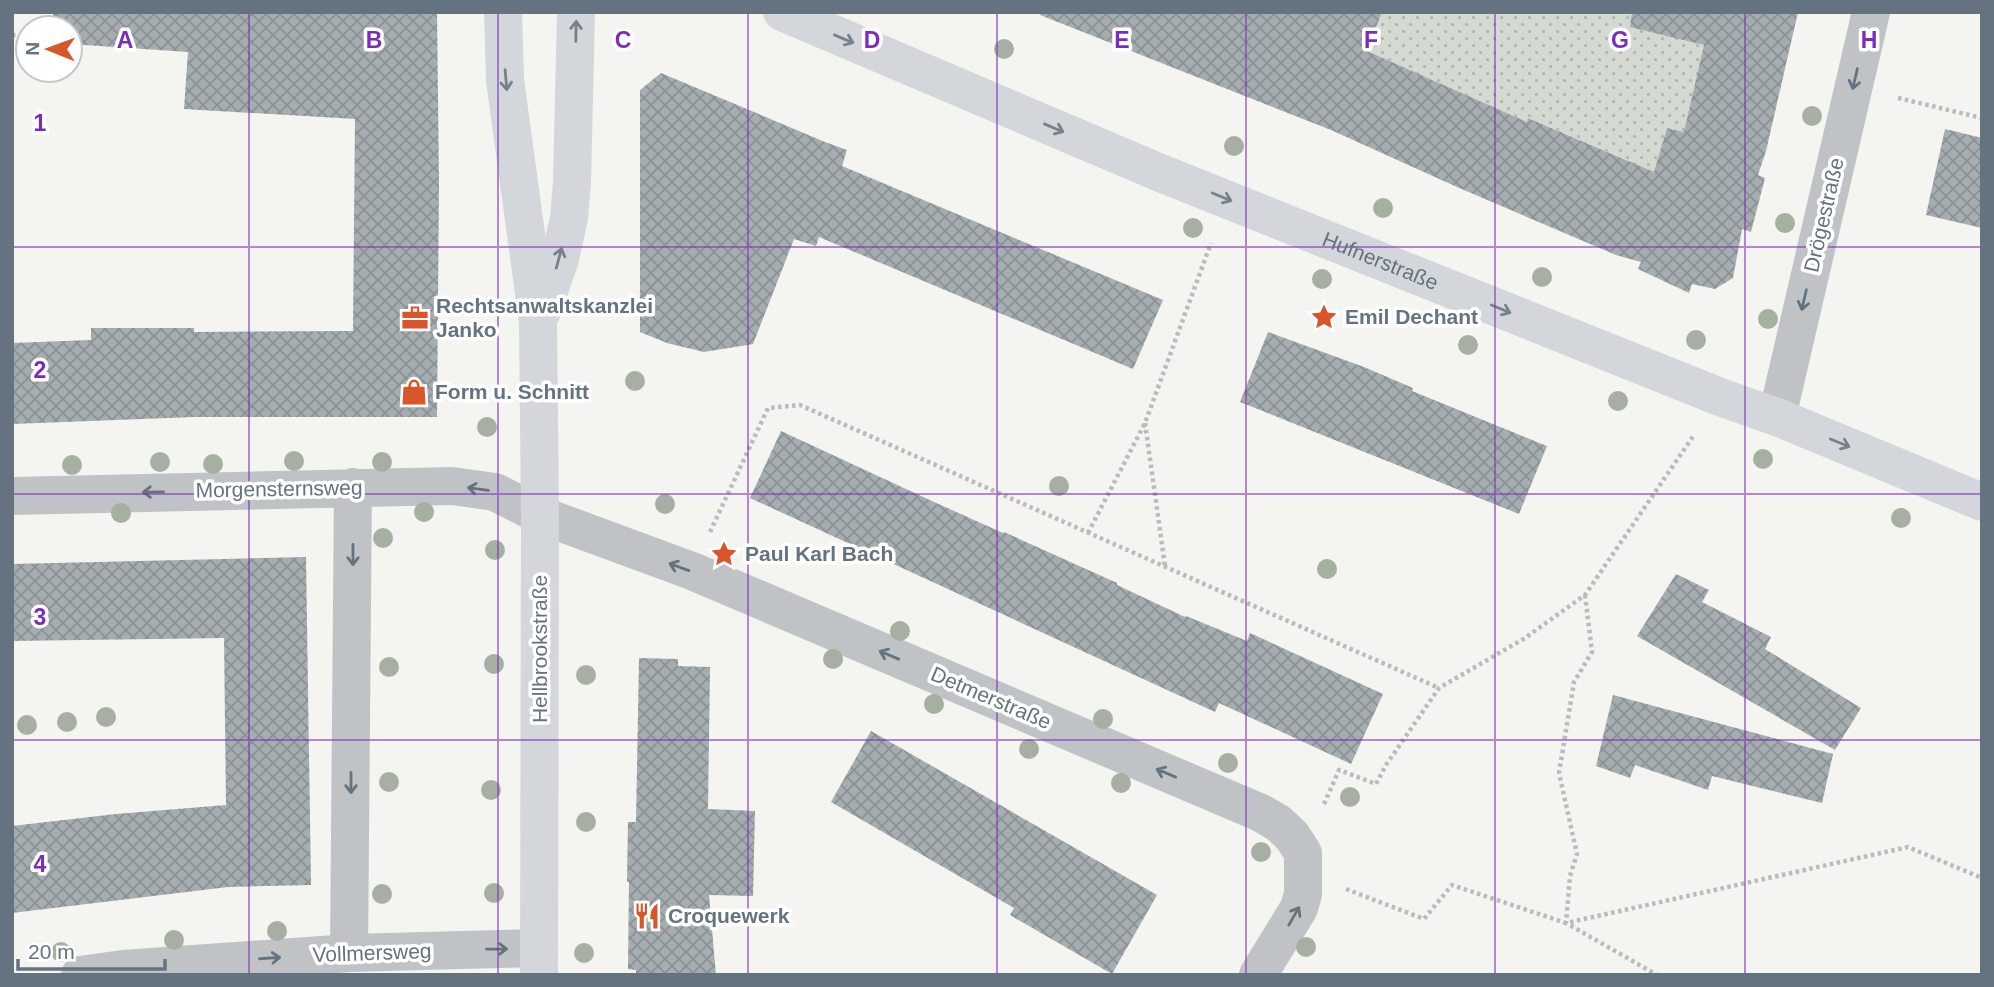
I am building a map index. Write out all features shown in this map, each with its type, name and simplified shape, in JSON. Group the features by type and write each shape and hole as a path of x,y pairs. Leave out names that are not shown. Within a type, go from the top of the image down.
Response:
{"main road":[{"name":"Hellbrookstraße","path":"503,12 505,80 538,322 539,962"},
{"name":"Hellbrookstraße","path":"538,322 560,259 569,218 576,12"},
{"name":"Hufnerstraße","path":"782,12 1227,199 1720,397 1777,417 1982,502"}],"street":[{"name":"Drögestraße","path":"1777,417 1871,12"},
{"name":"Morgensternsweg","path":"12,496 452,486 495,492 540,515"},
{"path":"349,953 353,487"},
{"name":"Detmerstraße","path":"540,515 692,571 1261,813 1292,836 1303,862"},
{"path":"1258,975 1299,908 1303,894 1303,862"},
{"name":"Vollmersweg","path":"80,975 123,969 349,953 539,962"}],"path":[{"path":"1853,88 1982,118"},
{"path":"1088,533 1145,423 1227,199"},
{"path":"1657,975 1566,923 1452,886 1424,919 1303,862 1339,771 1376,784 1439,688 1525,638 1585,595 1720,397"},
{"path":"692,571 768,408 800,405 1439,688"},
{"path":"1145,423 1165,567"},
{"path":"1566,923 1570,876 1577,854 1559,773 1574,682 1591,652 1585,595"},
{"path":"1566,923 1908,847 1982,878"}],"shaded area":[{"path":"1382,12 1713,12 1700,44 1713,47 1684,132 1667,128 1662,145 1676,217 1629,161 1529,118 1527,122 1367,51"}],"building":[{"path":"437,12 437,417 194,417 12,424 12,343 91,340 91,328 194,328 194,332 353,331 355,119 184,109 188,52 84,45 84,14 53,14"},
{"path":"1040,12 1382,12 1367,51 1527,122 1528,118 1654,172 1667,128 1684,132 1704,45 1630,27 1632,12 1798,12 1758,175 1765,178 1751,232 1742,229 1733,278 1715,289 1692,284 1689,293 1638,269 1641,262 1616,255 1331,130 1040,15"},
{"path":"661,73 847,150 842,166 1163,300 1133,369 819,237 816,246 794,239 753,344 704,352 667,343 640,332 640,90"},
{"path":"1945,129 1982,138 1982,228 1926,215"},
{"path":"1268,332 1364,367 1413,388 1412,391 1547,446 1519,514 1240,402"},
{"path":"781,431 1117,583 1185,617 1247,641 1250,633 1383,694 1351,764 1219,703 1215,712 750,498"},
{"path":"306,557 311,885 228,887 12,913 12,826 226,805 224,638 12,641 12,564"},
{"path":"1676,574 1709,590 1702,602 1771,637 1765,649 1861,708 1835,750 1637,636"},
{"path":"639,658 678,659 678,666 710,667 708,809 755,811 753,896 709,895 716,975 636,975 636,970 628,969 628,822 636,822"},
{"path":"1613,695 1833,754 1822,803 1712,776 1708,790 1635,765 1630,778 1596,766"},
{"path":"871,731 1157,895 1112,974 1010,915 1014,908 831,802"}],"place":[{"name":"Emil Dechant","path":"1324,317"},
{"name":"Rechtsanwaltskanzlei Janko","path":"415,318"},
{"name":"Form u. Schnitt","path":"414,392"},
{"name":"Paul Karl Bach","path":"724,554"},
{"name":"Croquewerk","path":"647,916"}]}
